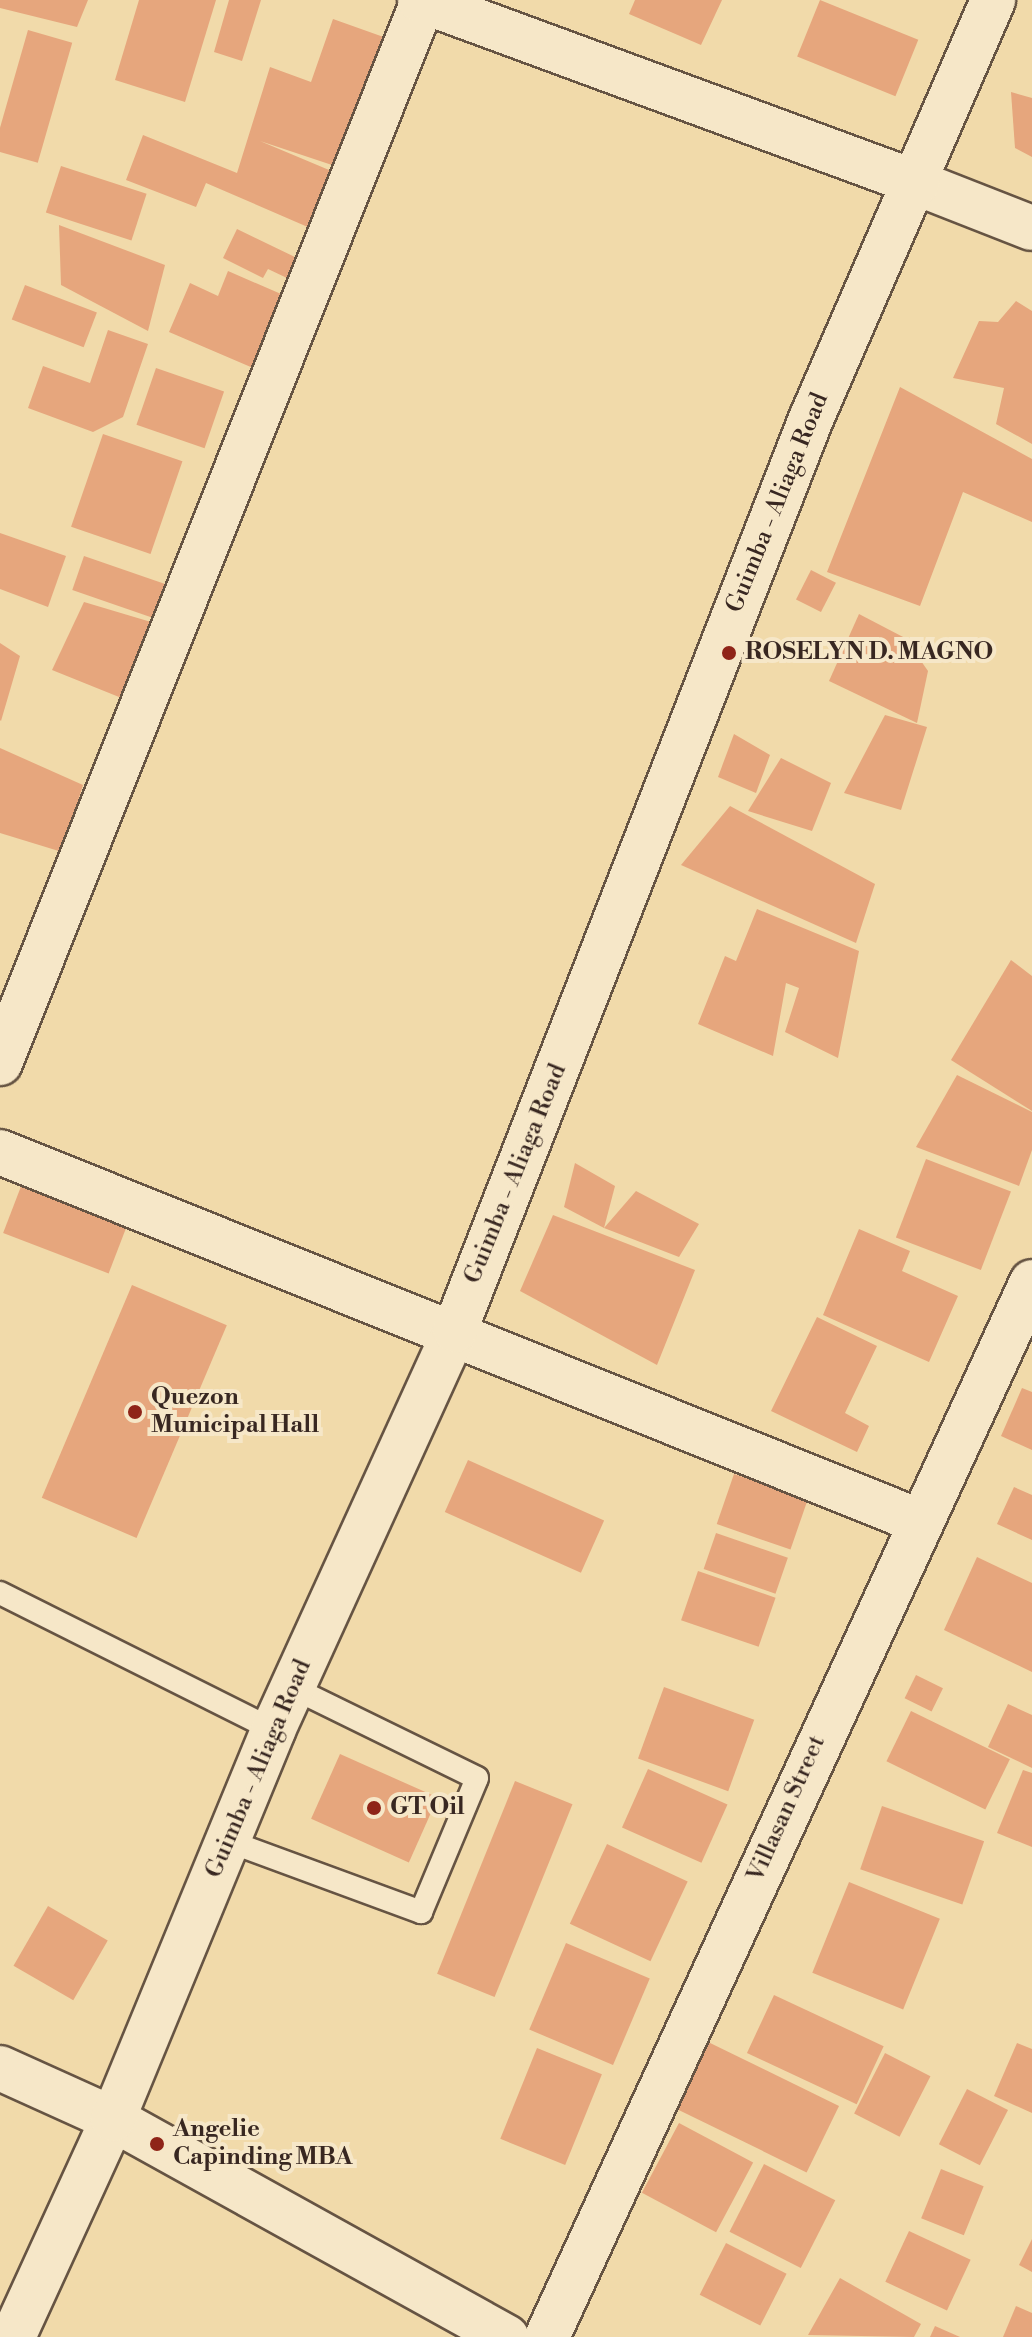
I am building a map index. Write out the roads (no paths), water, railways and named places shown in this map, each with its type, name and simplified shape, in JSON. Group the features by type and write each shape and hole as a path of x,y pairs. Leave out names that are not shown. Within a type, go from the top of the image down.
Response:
{"street":[{"name":"Guimba - Aliaga Road","path":"13,2337 113,2119 273,1730 455,1330 707,675 811,419 917,183 993,0"},
{"path":"0,1063 421,1 1032,228"},
{"path":"2,1158 455,1330 921,1522"},
{"name":"Villasan Street","path":"547,2337 1032,1282"},
{"path":"0,2068 113,2119 507,2337"}],"lane":[{"path":"0,1593 273,1730"},
{"path":"228,1841 421,1912 477,1778 293,1688"}],"place":[{"name":"ROSELYN D. MAGNO","path":"729,653"},
{"name":"Quezon Municipal Hall","path":"135,1412"},
{"name":"GT Oil","path":"374,1808"},
{"name":"Angelie Capinding MBA","path":"157,2144"}]}
